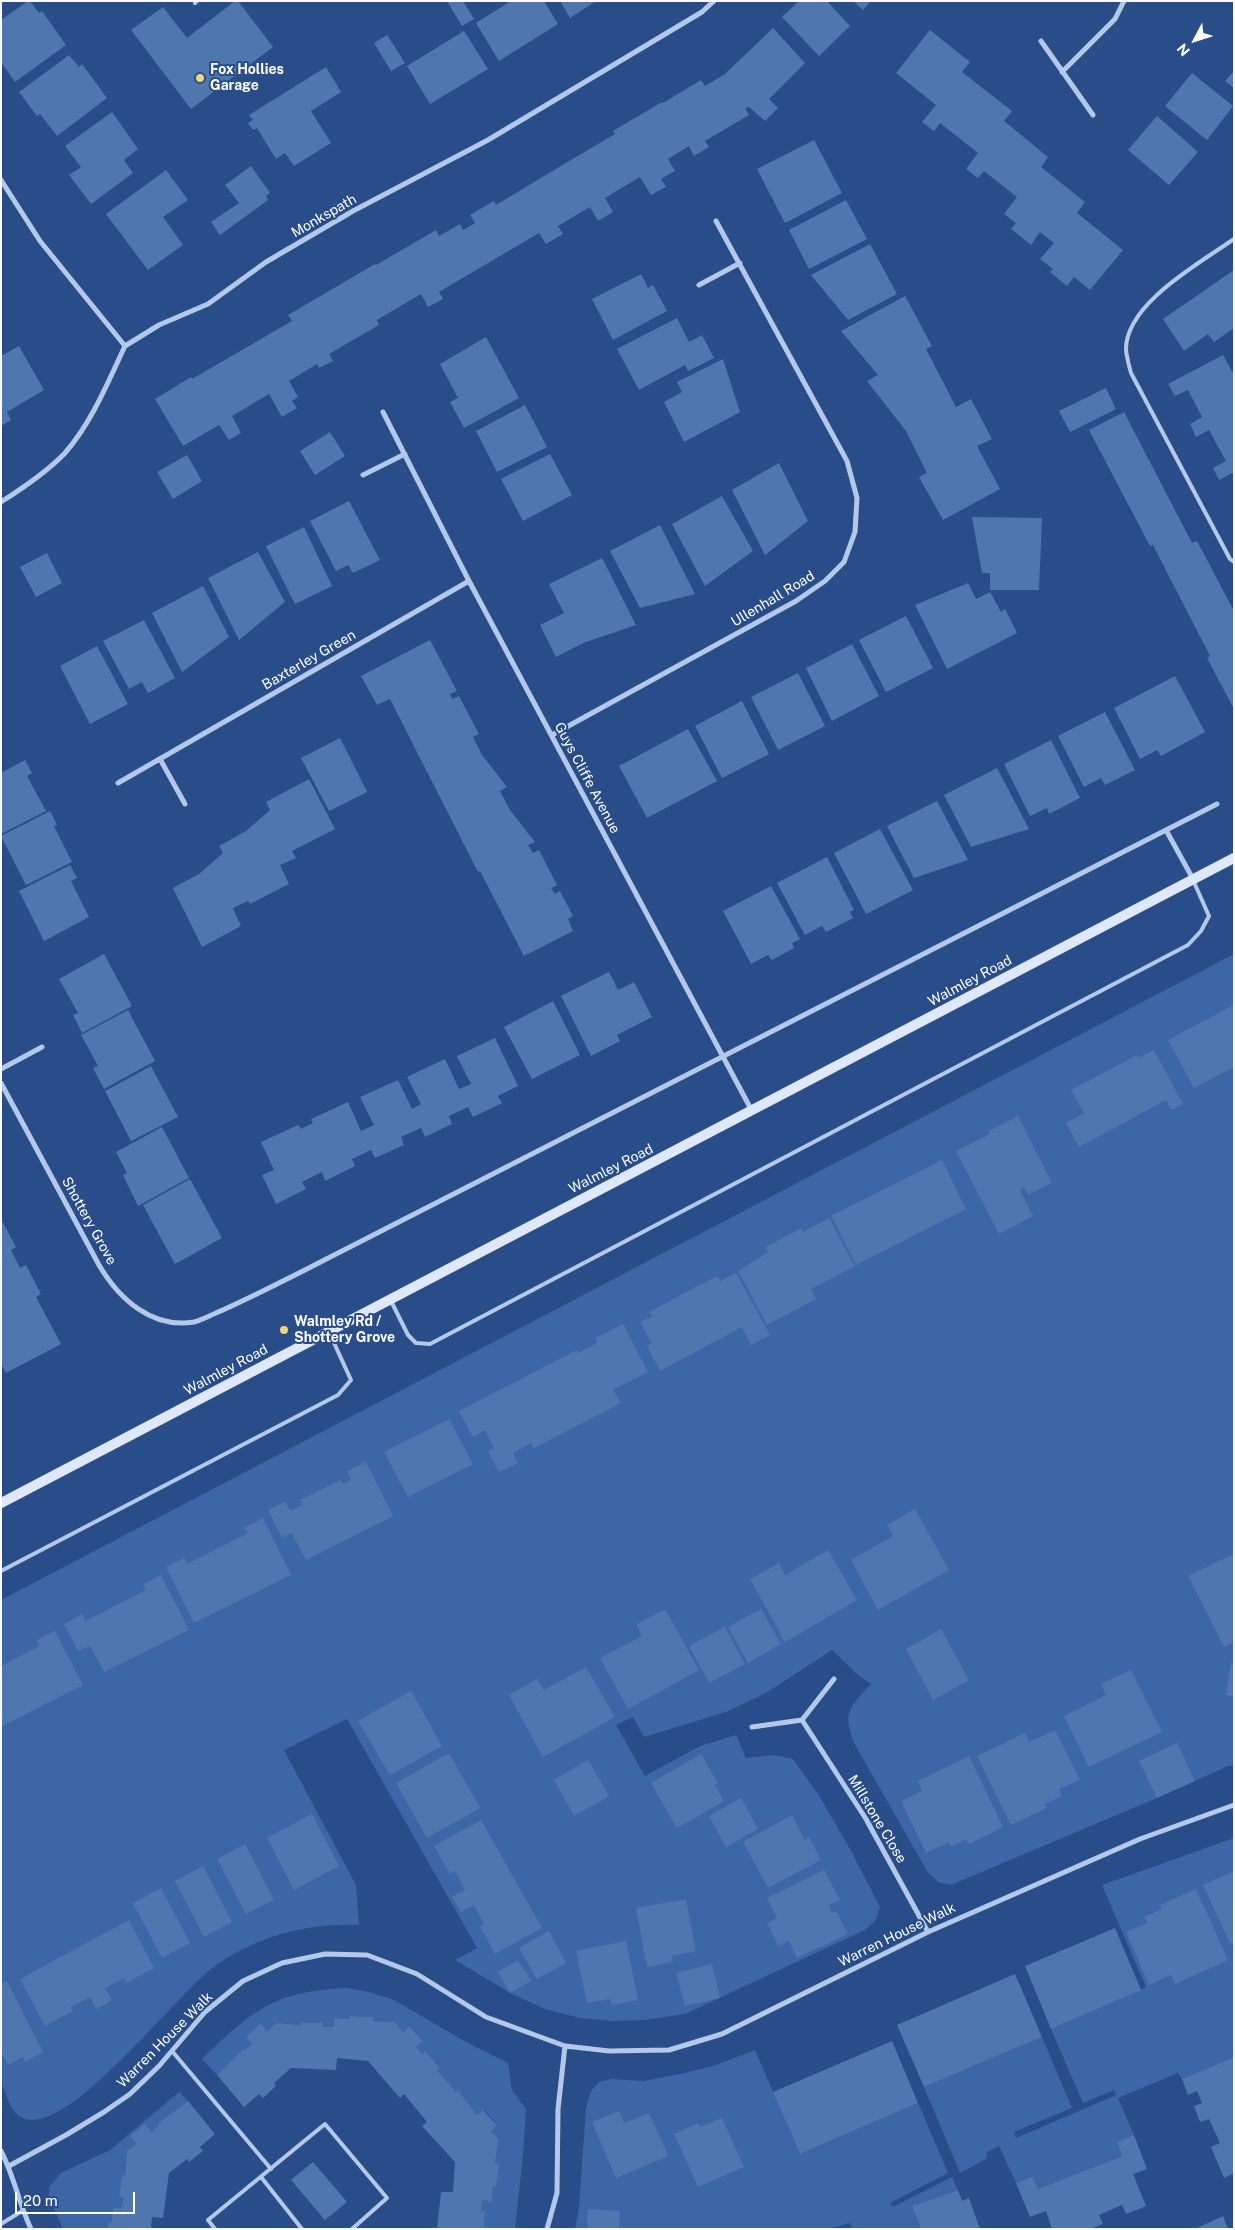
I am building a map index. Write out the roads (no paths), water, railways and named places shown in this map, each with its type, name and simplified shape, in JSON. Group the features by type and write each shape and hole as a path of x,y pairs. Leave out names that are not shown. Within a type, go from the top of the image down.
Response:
{"main road":[{"name":"Walmley Road","path":"1,1503 1234,858"}],"street":[{"name":"Monkspath","path":"125,346 159,325 208,304 266,262 353,211 488,140 702,12 714,1"},
{"path":"1062,72 1114,20 1124,1"},
{"path":"1041,42 1093,115"},
{"path":"1,180 40,241 125,346 96,408 65,453 25,487 1,502"},
{"name":"Ullenhall Road","path":"552,735 796,601 825,581 844,562 855,532 857,498 847,461 716,221"},
{"path":"699,285 740,264"},
{"name":"Guys Cliffe Avenue","path":"383,412 469,581 752,1111"},
{"path":"363,475 405,454"},
{"name":"Baxterley Green","path":"118,783 469,581"},
{"path":"160,759 185,804"},
{"path":"724,1056 1216,804"},
{"path":"1166,830 1193,879"},
{"path":"1,1069 42,1047"},
{"name":"Shottery Grove","path":"1,1083 99,1265 117,1292 148,1316 171,1322 195,1322 236,1305 724,1056"},
{"path":"752,1727 802,1720 834,1678"},
{"name":"Millstone Close","path":"802,1720 866,1819 928,1932"},
{"name":"Warren House Walk","path":"9,2166 104,2112 130,2094 172,2051 205,2012 243,1981 282,1963 325,1954 367,1956 417,1974 486,2017 565,2046 609,2051 669,2050 722,2034 928,1932 1140,1839 1234,1805"},
{"path":"547,2229 557,2193 558,2109 565,2046"},
{"path":"1,2151 9,2166 22,2211 31,2229"}],"lane":[{"path":"1234,239 1159,292 1141,310 1126,349 1131,373 1230,559 1234,562"},
{"path":"390,1299 408,1335 416,1343 430,1344 1188,945 1201,931 1208,916 1193,879"},
{"path":"1,1570 338,1395 351,1380 329,1332"},
{"path":"172,2051 271,2169"},
{"path":"215,2229 208,2220 325,2124 387,2198 352,2229"},
{"path":"261,2177 302,2229"},
{"path":"1,2224 22,2211"}],"place":[{"name":"Fox Hollies Garage","path":"200,78"},
{"name":"Walmley Rd / Shottery Grove","path":"284,1330"}]}
